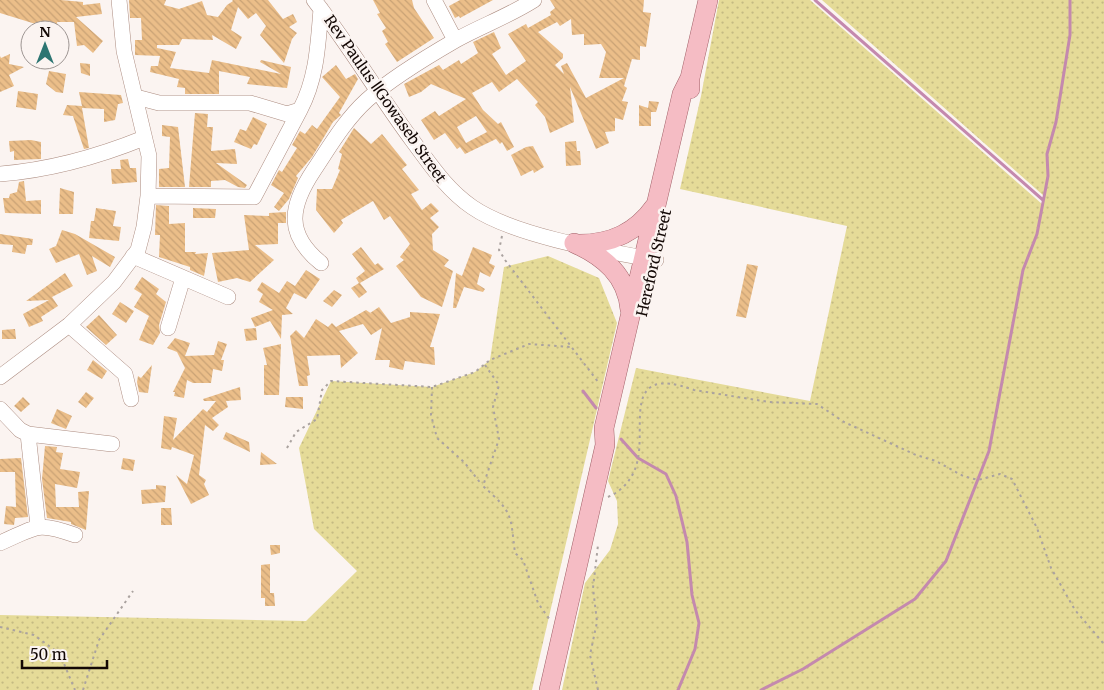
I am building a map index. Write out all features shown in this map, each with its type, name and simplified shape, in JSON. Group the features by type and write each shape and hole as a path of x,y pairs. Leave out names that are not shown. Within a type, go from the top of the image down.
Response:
{"main road":[{"name":"Hereford Street","path":"605,445 614,429 650,259 690,95 690,78 708,0"},
{"name":"Hereford Street","path":"549,690 605,445 604,428 631,318 650,259 657,202 682,94 690,78"},
{"path":"577,243 595,244 621,237 642,222 657,202"},
{"path":"577,243 605,260 615,272 627,294 631,318"}],"street":[{"path":"0,377 69,325 114,282 138,250 144,227 148,196 149,156 124,51 119,0"},
{"path":"434,0 455,40"},
{"path":"321,263 306,251 299,240 295,212 300,193 344,126 366,100 455,40 534,0"},
{"path":"148,196 254,197 309,93 314,74 318,4"},
{"name":"Rev Paulus ǁGowaseb Street","path":"318,4 377,92 448,187 474,208 505,224 577,243 650,259"},
{"path":"136,97 159,103 250,103 287,114 300,110"},
{"path":"0,174 38,170 78,162 144,138"},
{"path":"133,256 228,297"},
{"path":"168,328 183,278"},
{"path":"69,325 125,374 131,399"},
{"path":"0,409 20,430 28,434 112,444"},
{"path":"28,434 38,526"},
{"path":"0,543 38,526 50,526 76,535"}],"path":[{"path":"505,224 499,250 570,347 611,398"},
{"path":"287,448 296,432 317,419 322,390 331,381 432,387 475,372 485,364 529,344 570,347"},
{"path":"483,486 498,439 493,407 498,385 485,364"},
{"path":"592,504 616,494 628,482 636,465 639,450 640,402 648,390 658,384 683,386 694,390 769,402 816,404 844,422 916,455 936,461 963,476 978,480 1000,474 1012,479 1037,528 1051,568 1075,610 1104,644"},
{"path":"432,387 431,415 437,438 464,462 483,486 504,505 512,520 515,553 523,560 538,604 561,637"},
{"path":"598,537 598,556 593,588 597,622 590,655 598,690"},
{"path":"83,690 99,640 133,591"},
{"path":"0,627 34,635 60,654 75,690"}],"shaded area":[{"path":"719,0 810,0 1042,204 1044,196 822,0 1104,0 1104,690 562,690 585,583 610,550 618,524 617,501 608,481 636,368 810,401 847,226 680,189 701,96"},
{"path":"548,256 599,278 617,323 532,690 0,690 0,615 306,621 357,571 314,529 299,448 331,381 432,387 475,372 490,360 504,267"}],"building":[{"path":"0,0 61,0 83,2 83,5 100,3 102,14 76,17 103,41 93,53 84,45 77,46 74,22 70,22 70,20 23,20 0,13"},
{"path":"129,0 166,0 164,5 179,9 202,1 207,15 218,17 232,0 268,0 283,19 293,14 297,22 289,27 297,33 292,39 284,63 260,35 266,26 256,13 248,19 238,7 231,30 242,37 236,49 212,35 213,40 182,39 179,45 157,45 157,48 176,52 170,68 209,73 212,60 281,74 260,62 261,60 291,67 287,88 247,84 250,77 219,71 219,94 185,94 185,88 177,87 179,79 150,72 151,66 158,66 160,56 135,55 135,40 142,40 141,18 130,18"},
{"path":"373,0 412,0 414,8 434,38 397,62 385,44 388,42 382,31 386,28 377,14 380,13"},
{"path":"460,0 493,0 460,18 459,16 455,18 449,6"},
{"path":"550,0 644,0 643,12 651,13 646,47 640,46 640,60 632,59 624,86 627,88 622,101 628,102 623,120 615,118 615,131 605,132 609,143 596,149 570,87 574,122 550,133 545,117 535,105 538,102 517,79 499,92 492,82 472,93 483,110 498,124 501,122 514,147 507,151 502,142 500,144 496,139 465,154 460,147 457,149 445,133 434,140 421,120 435,111 439,116 466,99 431,84 421,92 409,97 404,84 439,65 443,70 459,60 461,64 478,53 473,42 494,32 501,48 492,54 506,75 526,61 508,34 526,24 528,28 551,15 550,12 555,8","holes":["571,19 572,35 584,34 584,45 601,44 606,52 599,78 624,78 586,98 567,63 561,66 564,74 555,65 563,58 563,54 538,32 557,22 560,26","476,116 487,132 466,143 457,127"]},
{"path":"10,54 9,64 20,66 20,69 9,75 14,86 0,92 0,56 1,58"},
{"path":"80,63 90,64 90,76 81,73"},
{"path":"336,65 346,79 355,74 358,79 339,113 341,115 333,122 312,157 296,176 298,178 289,199 279,211 274,207 284,193 271,185 279,170 282,172 297,148 292,145 300,131 305,134 312,125 317,129 340,97 322,77"},
{"path":"49,71 66,74 63,93 56,92 46,84"},
{"path":"18,91 38,94 36,110 16,107"},
{"path":"79,92 121,95 123,103 118,104 115,120 104,122 104,109 82,108 89,148 84,149 73,116 63,115 67,105 82,106"},
{"path":"649,101 659,102 656,112 651,112 651,126 639,126 639,105 648,108"},
{"path":"195,113 208,114 207,127 213,127 211,151 235,149 237,164 216,163 247,185 245,188 238,187 225,180 211,181 211,187 189,187"},
{"path":"253,117 267,124 257,145 254,144 251,149 234,142 240,129 246,131"},
{"path":"162,125 178,127 185,187 159,187 159,169 169,168 170,137 162,136"},
{"path":"354,128 371,144 382,134 407,165 402,169 419,190 411,194 422,210 431,203 439,211 430,218 439,227 432,234 433,250 449,260 444,266 453,271 442,307 421,297 396,266 404,260 400,257 410,244 390,216 384,220 373,201 341,220 343,223 334,233 316,210 317,189 332,189 340,170 338,169 342,154 339,152"},
{"path":"31,140 41,142 41,159 14,160 14,151 10,152 9,141"},
{"path":"576,141 577,151 580,151 581,165 566,166 565,142"},
{"path":"533,146 544,167 534,173 533,170 521,176 511,155 526,147"},
{"path":"128,159 130,168 136,168 137,182 112,184 111,169 121,169 120,160"},
{"path":"24,181 26,201 41,200 41,214 5,213 3,198 9,198 10,194 17,192 19,182"},
{"path":"60,188 74,192 73,214 59,214"},
{"path":"156,205 169,206 169,224 185,223 185,252 196,252 195,254 208,253 204,276 190,270 190,267 159,257 160,235 155,235"},
{"path":"96,208 116,211 113,226 121,227 119,241 89,238 91,221 94,221"},
{"path":"193,208 216,209 215,218 193,218"},
{"path":"286,212 286,223 278,223 278,244 255,245 274,260 250,282 237,278 218,282 212,253 249,250 244,215 269,216 269,213"},
{"path":"62,230 75,234 115,257 110,267 92,256 97,271 87,275 79,254 56,263 49,249 56,246"},
{"path":"0,234 33,239 32,245 27,245 25,254 12,252 13,245 0,244"},
{"path":"361,247 375,265 378,263 384,269 360,283 367,292 359,298 351,288 359,283 356,278 365,271 352,254"},
{"path":"473,247 492,255 489,263 495,266 490,277 480,272 477,284 485,289 483,292 464,287 456,308 453,308 456,273 462,276"},
{"path":"747,264 758,266 746,318 736,316"},
{"path":"306,270 320,279 306,299 294,293 286,308 293,314 282,315 281,339 270,321 255,327 251,318 273,310 259,302 263,294 257,290 262,282 279,293 287,281 295,286"},
{"path":"65,273 73,286 52,297 58,306 41,317 43,321 29,327 23,314 49,300 26,301"},
{"path":"142,277 159,289 156,294 166,302 159,325 160,333 153,345 139,340 149,316 134,307 142,294 134,289"},
{"path":"334,290 342,295 332,307 323,301"},
{"path":"120,302 134,311 126,323 112,314"},
{"path":"379,307 391,323 410,317 410,312 440,314 430,347 434,347 435,365 405,361 403,370 389,367 390,360 375,360 382,328 371,335 363,324 339,331 358,353 341,368 340,355 307,356 310,375 307,376 308,386 299,386 290,336 296,330 304,338 316,319 328,327 332,323 336,327 366,310 370,313"},
{"path":"99,315 117,335 106,345 86,327"},
{"path":"256,328 257,340 246,341 244,329"},
{"path":"15,329 16,339 2,339 2,330"},
{"path":"175,338 190,343 185,356 214,355 218,341 227,344 221,360 224,360 222,371 213,369 211,383 193,383 187,380 184,398 174,396 175,392 173,392 185,368 177,352 167,348"},
{"path":"281,344 279,395 264,395 264,365 267,365 263,348"},
{"path":"93,360 107,371 102,379 87,370"},
{"path":"152,365 148,393 139,392 138,376 141,378"},
{"path":"240,387 241,400 226,401 228,407 212,418 219,425 213,431 205,425 199,475 206,480 204,484 209,495 191,504 176,475 187,484 194,455 172,447 171,450 161,448 164,416 177,418 173,440 203,409 207,412 216,401 204,401 203,399"},
{"path":"86,392 94,398 86,408 78,402"},
{"path":"23,397 30,404 21,412 14,406"},
{"path":"286,397 303,397 303,409 285,407"},
{"path":"57,409 72,416 66,429 51,423"},
{"path":"226,432 249,442 250,452 223,439"},
{"path":"45,446 57,447 56,452 63,453 60,469 80,472 77,488 55,484 56,507 79,507 78,492 89,491 86,530 71,524 71,522 47,518 42,479"},
{"path":"261,452 277,464 260,465"},
{"path":"21,458 28,517 15,518 14,525 4,524 6,506 16,507 15,472 0,472 0,459"},
{"path":"123,458 135,460 133,471 121,469"},
{"path":"156,485 166,486 165,502 142,504 141,490 156,489"},
{"path":"161,508 171,508 172,525 161,525"},
{"path":"270,545 280,545 280,553 271,555"},
{"path":"270,564 270,593 274,593 275,606 265,606 265,598 261,598 261,565"}],"waterway":[{"path":"815,0 1043,200"},
{"path":"761,690 803,669 915,599 946,561 989,451 1023,270 1037,234 1048,176 1047,154 1056,122 1070,35 1070,0"},
{"path":"583,391 596,408"},
{"path":"621,439 638,458 666,474 676,496 687,542 692,595 699,623 695,649 678,690"}]}
